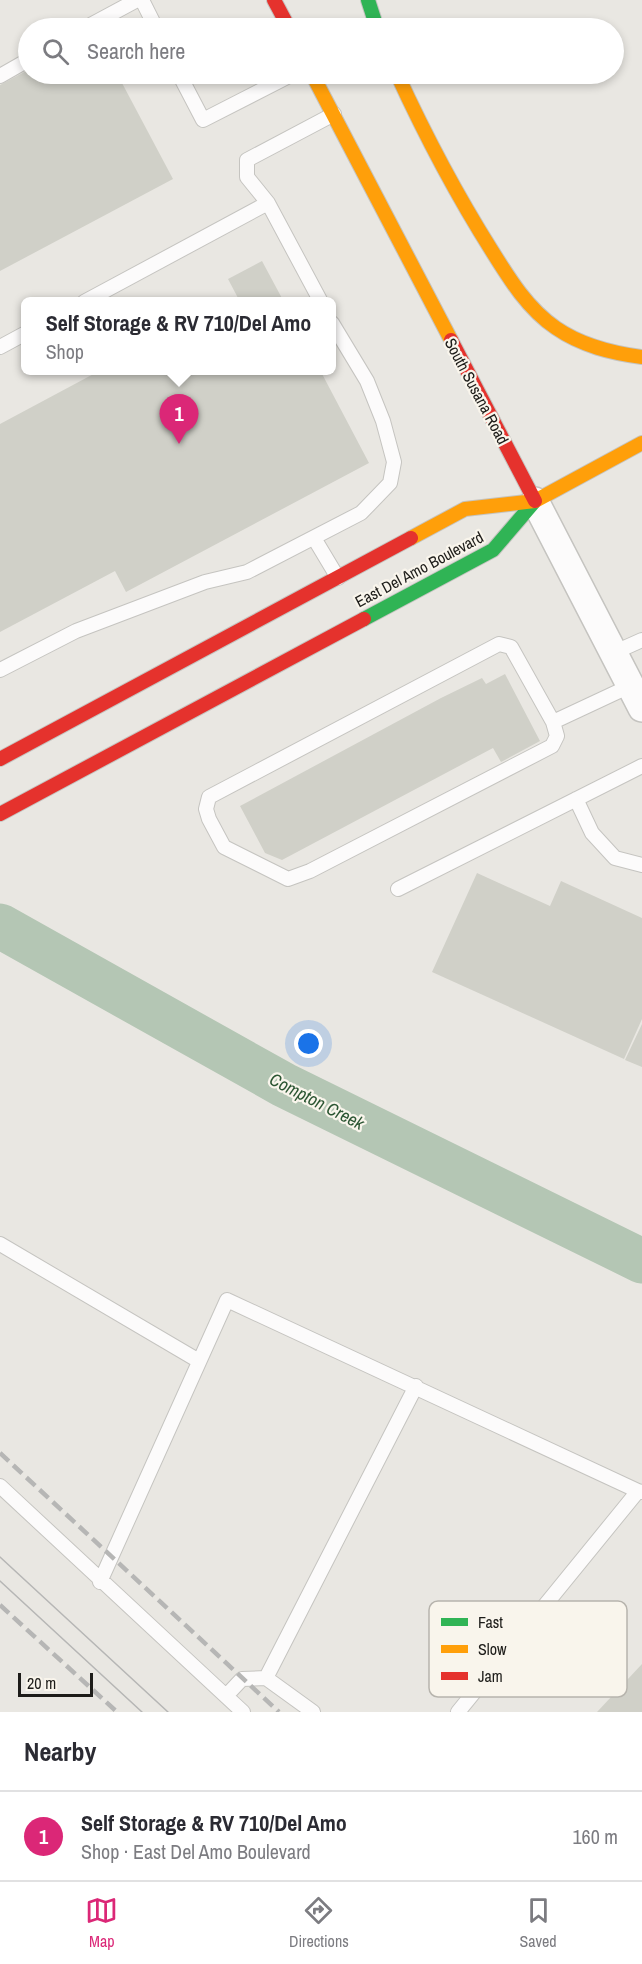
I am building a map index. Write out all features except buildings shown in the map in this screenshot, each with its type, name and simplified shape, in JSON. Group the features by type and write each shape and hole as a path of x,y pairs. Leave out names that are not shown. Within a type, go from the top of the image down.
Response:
{"main road":[{"path":"274,0 284,18"},
{"path":"368,0 374,18"},
{"name":"South Susana Road","path":"318,84 535,501"},
{"path":"402,84 467,213 511,281 538,312 573,339 612,353 642,357"},
{"path":"535,501 642,443"},
{"name":"East Del Amo Boulevard","path":"0,759 465,509 535,501"},
{"name":"East Del Amo Boulevard","path":"0,814 493,550 535,501"}],"street":[{"name":"South Susana Road","path":"535,501 636,697"}],"lane":[{"path":"105,18 140,0 150,18"},
{"path":"0,75 18,65"},
{"path":"184,84 203,120 273,84"},
{"path":"318,297 267,203 247,177 247,160 334,114"},
{"path":"93,297 267,203"},
{"path":"0,670 76,631 205,582 247,572 361,513 390,483 394,462 383,422 367,381 336,329"},
{"path":"0,347 21,336"},
{"path":"314,537 338,578"},
{"path":"614,653 642,640"},
{"path":"500,644 511,647 553,722 557,736 552,746 310,871 288,879 224,847 206,809 209,797 500,644"},
{"path":"553,722 636,697"},
{"path":"398,889 642,766"},
{"path":"576,799 592,833 615,858 642,865"},
{"path":"0,1244 199,1361"},
{"path":"100,1582 226,1300 416,1386 640,1492 550,1601"},
{"path":"266,1678 416,1386"},
{"path":"0,1486 100,1582 243,1712"},
{"path":"226,1696 242,1679 266,1678 313,1712"},
{"path":"458,1712 470,1697"}],"waterway":[{"name":"Compton Creek","path":"0,926 284,1085 642,1261"}],"tram line":[{"path":"0,1557 168,1712"},
{"path":"0,1581 142,1712"}],"railway":[{"path":"0,1453 279,1712"},
{"path":"0,1605 117,1712"}],"traffic: fast":[{"path":"368,0 374,18"},
{"path":"364,619 493,550 535,501"}],"traffic: slow":[{"path":"317,84 451,340"},
{"path":"402,84 466,208 506,273 528,303 556,328 576,340 608,351 642,357"},
{"path":"411,538 465,509 535,501 642,443"}],"traffic: jam":[{"path":"274,0 284,18"},
{"path":"451,340 535,501"},
{"path":"0,759 411,538"},
{"path":"0,814 364,619"}],"place":[{"name":"Self Storage & RV 710/Del Amo","path":"179,444"}]}
